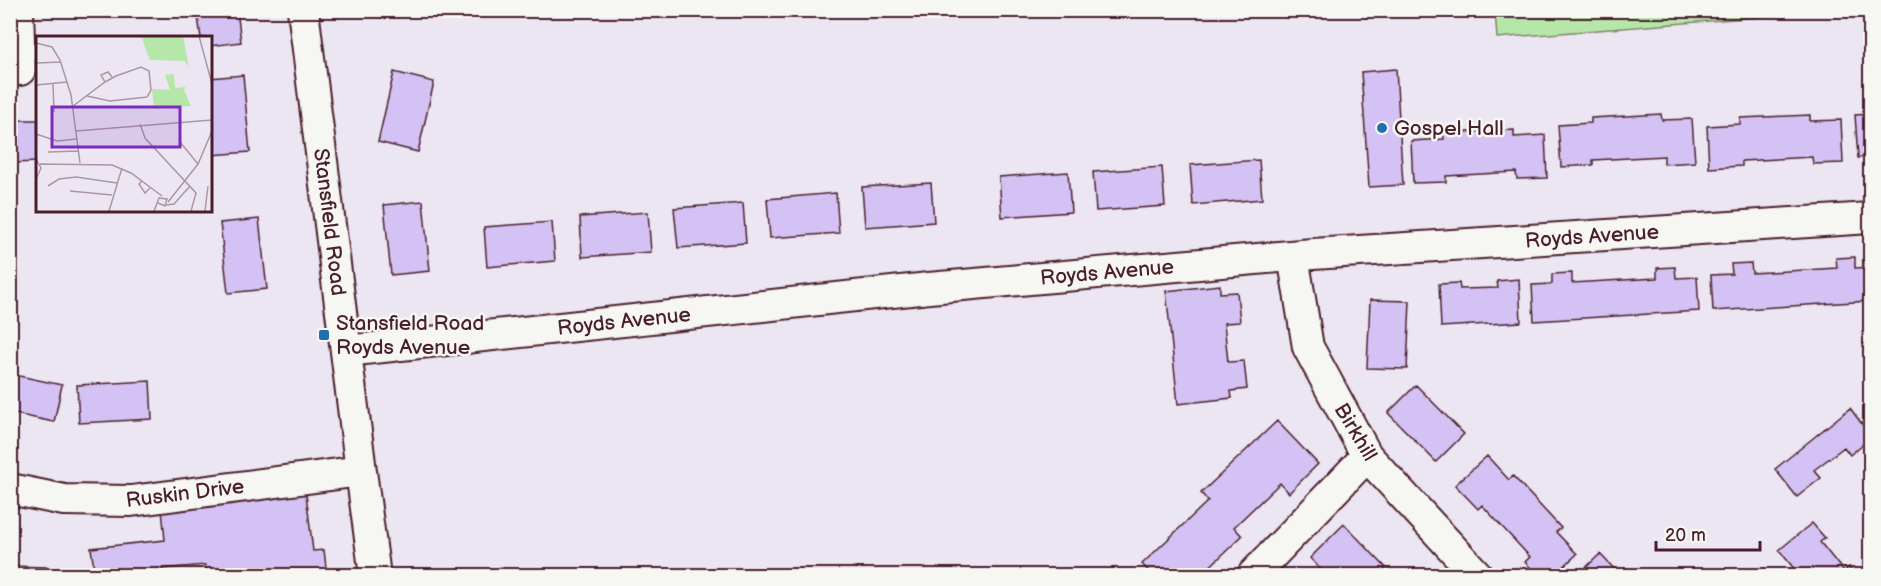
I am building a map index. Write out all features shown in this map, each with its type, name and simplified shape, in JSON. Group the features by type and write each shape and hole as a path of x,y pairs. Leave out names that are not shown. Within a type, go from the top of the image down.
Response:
{"street":[{"path":"18,10 20,70"},
{"name":"Stansfield Road","path":"303,10 375,576"},
{"name":"Royds Avenue","path":"346,351 929,288 1293,256 1870,218"},
{"name":"Birkhill","path":"1293,256 1308,347 1367,456 1478,576"},
{"path":"1252,576 1367,456"},
{"name":"Ruskin Drive","path":"10,489 64,500 131,501 361,471"}],"green space":[{"path":"1495,10 1833,11 1497,38"}],"building":[{"path":"197,10 237,10 241,42 212,46 212,36 201,36"},
{"name":"Gospel Hall","path":"1396,69 1403,185 1369,187 1361,72"},
{"path":"394,72 434,82 418,152 378,142"},
{"path":"243,75 250,152 212,155 212,78"},
{"path":"1661,114 1662,120 1692,119 1695,162 1664,164 1664,156 1593,160 1593,165 1561,167 1558,125 1591,123 1591,118"},
{"path":"1870,114 1870,157 1858,158 1855,115"},
{"path":"1810,115 1810,121 1841,120 1843,163 1813,164 1812,157 1742,161 1742,166 1709,168 1707,126 1740,124 1740,118"},
{"path":"11,120 36,120 36,162 12,163"},
{"path":"1514,130 1514,137 1545,135 1547,178 1517,179 1516,172 1446,176 1446,182 1413,183 1411,141 1444,139 1443,133"},
{"path":"1259,160 1262,199 1193,205 1190,165"},
{"path":"1162,167 1165,206 1096,211 1093,172"},
{"path":"1068,172 1071,212 1002,217 999,177"},
{"path":"931,183 934,222 865,227 862,187"},
{"path":"836,193 839,233 770,238 767,199"},
{"path":"423,201 430,271 391,275 384,205"},
{"path":"743,203 746,243 678,248 674,208"},
{"path":"648,212 651,252 582,257 580,217"},
{"path":"259,219 267,289 228,293 220,223"},
{"path":"552,222 555,261 487,267 484,227"},
{"path":"1855,257 1855,268 1870,267 1870,301 1713,311 1711,275 1732,274 1731,264 1751,263 1752,273 1837,268 1836,258"},
{"path":"1675,267 1676,278 1697,277 1699,311 1534,321 1532,285 1552,284 1552,274 1572,273 1572,283 1657,278 1657,268"},
{"path":"1519,279 1521,322 1441,327 1439,284 1459,283 1460,289 1498,288 1497,281"},
{"path":"1220,285 1220,293 1237,292 1240,322 1224,323 1228,362 1244,361 1247,389 1231,391 1232,398 1178,404 1166,291"},
{"path":"1370,300 1410,301 1407,369 1367,368"},
{"path":"10,374 62,385 54,422 10,413"},
{"path":"150,381 152,419 79,423 77,385"},
{"path":"1416,385 1464,434 1436,462 1388,413"},
{"path":"1850,408 1870,438 1850,455 1844,447 1814,470 1821,478 1797,497 1775,469"},
{"path":"1277,421 1318,464 1289,493 1280,483 1234,527 1242,536 1200,576 1153,576 1142,564 1208,501 1201,493"},
{"path":"1487,456 1509,480 1513,476 1561,528 1556,532 1577,554 1554,576 1538,576 1525,562 1530,557 1482,505 1478,509 1455,485"},
{"path":"306,494 313,551 324,550 327,576 207,576 205,565 162,569 163,576 95,576 91,548 165,540 162,510"},
{"path":"1812,523 1825,538 1820,542 1844,572 1849,567 1855,576 1800,576 1779,550"},
{"path":"1344,524 1394,576 1327,576 1310,558"},
{"path":"1600,554 1621,576 1577,576"},
{"path":"10,566 46,567 46,576 10,576"}],"place":[{"name":"Gospel Hall","path":"1382,128"},
{"name":"Stansfield Road Royds Avenue","path":"324,335"}]}
